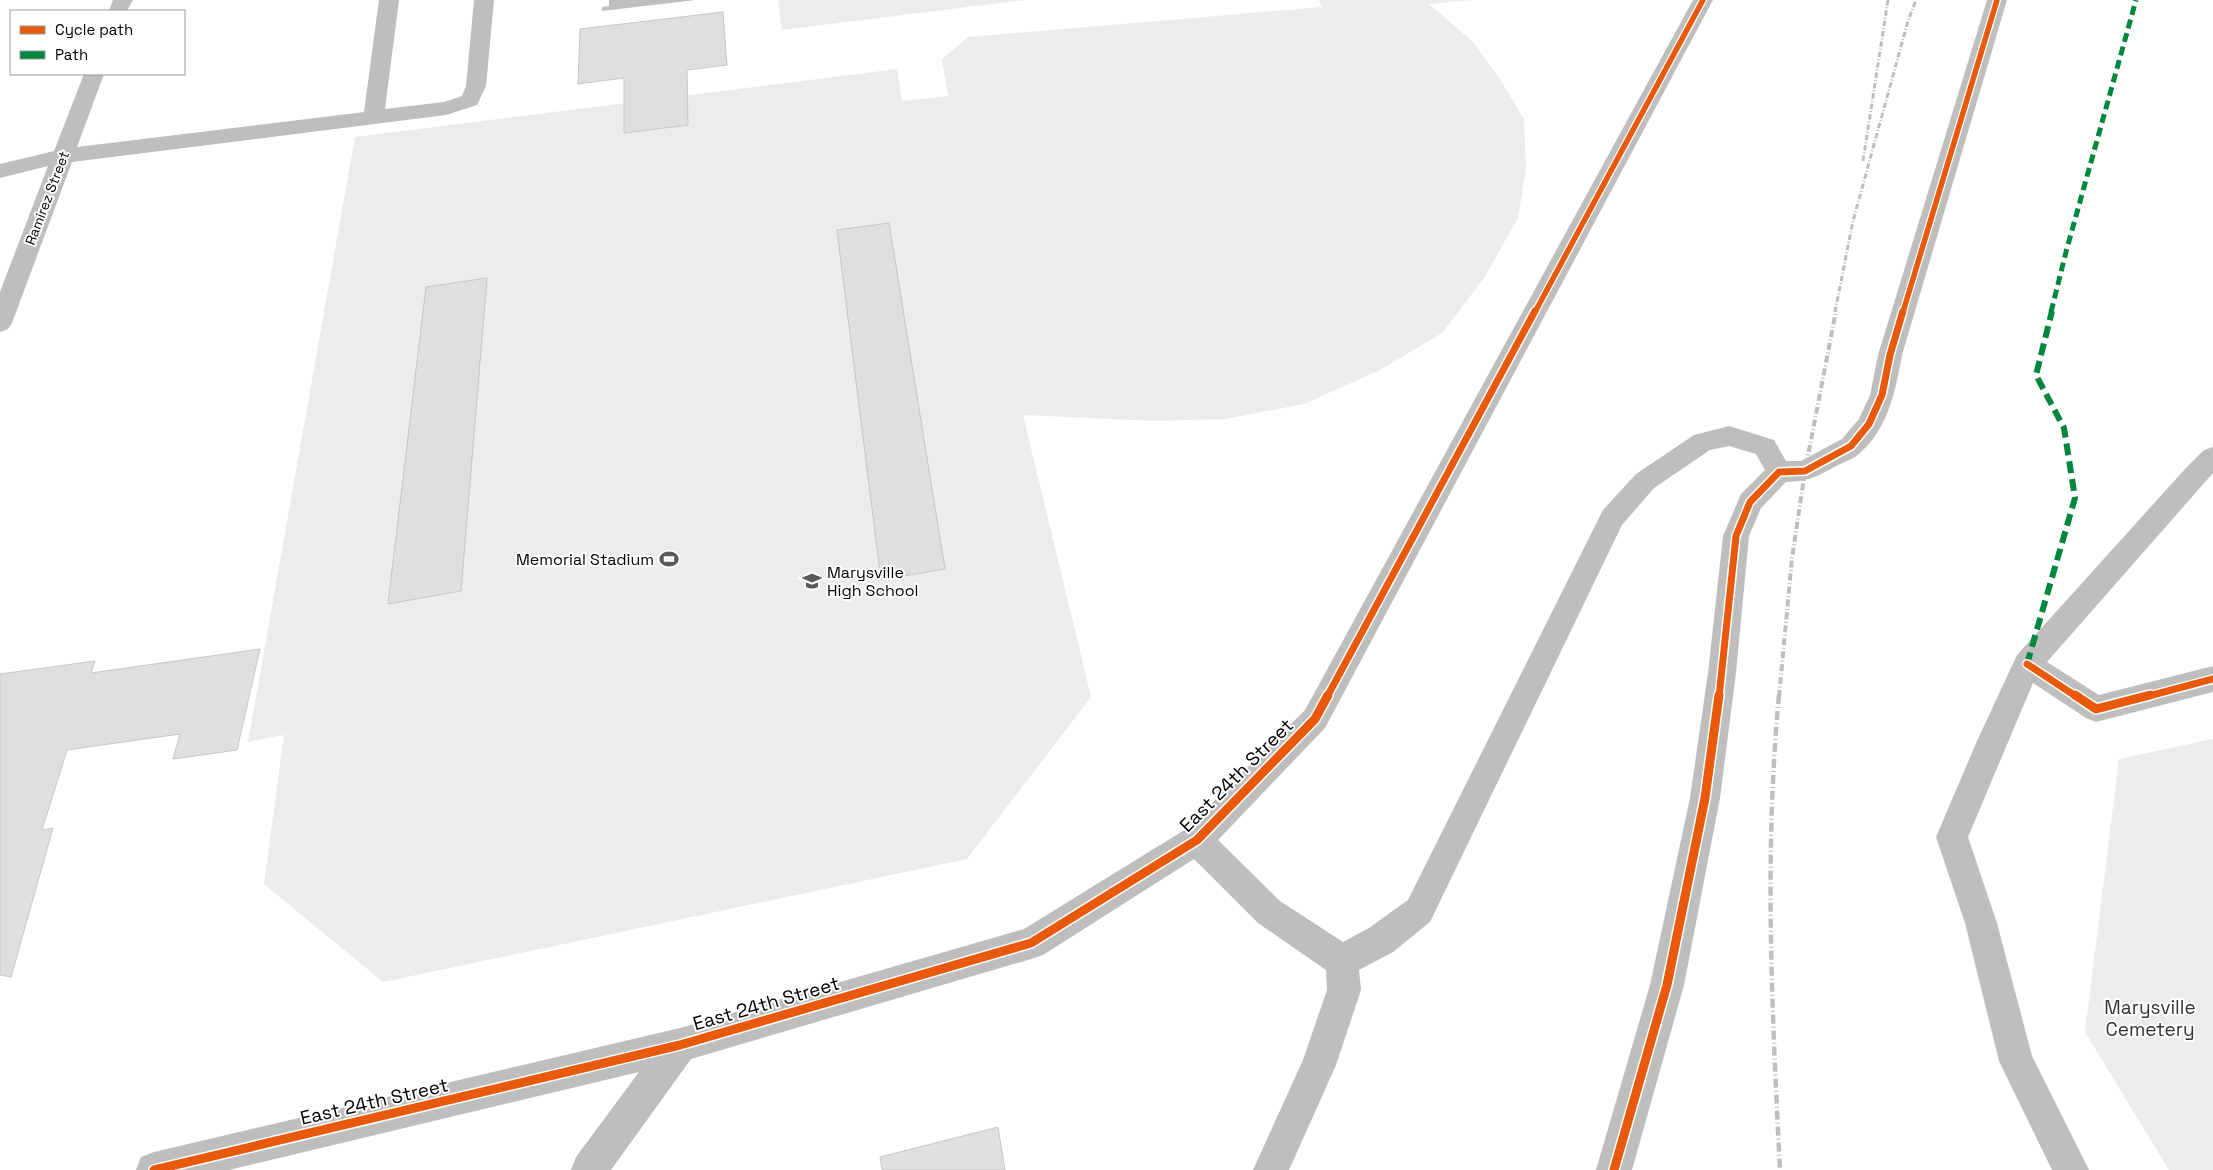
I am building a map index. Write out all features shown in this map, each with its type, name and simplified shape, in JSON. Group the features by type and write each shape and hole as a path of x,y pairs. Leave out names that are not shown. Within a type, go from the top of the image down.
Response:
{"street":[{"path":"374,117 389,0"},
{"path":"0,171 62,156 446,108 470,100 476,86 484,0"},
{"name":"East 24th Street","path":"154,1170 680,1045 1031,943 1197,840 1315,719 1703,0"},
{"path":"1614,1170 1667,985 1705,798 1722,673 1736,536 1750,502 1780,472 1805,471 1851,446 1869,424 1882,395 1890,354 1997,0"},
{"name":"Ramirez Street","path":"0,323 94,75"},
{"path":"1342,961 1381,940 1419,911 1612,518 1645,481 1703,442 1729,436 1764,447 1780,472"},
{"path":"2071,1170 2016,1062 1981,923 1952,837 2027,664 2213,457"},
{"path":"2027,664 2096,709 2213,679"},
{"path":"1197,840 1268,912 1342,961"},
{"path":"1271,1170 1318,1065 1338,1009 1344,990 1342,961"},
{"path":"589,1170 680,1045"}],"green space":[{"path":"778,0 1025,0 782,30"},
{"name":"Memorial Stadium","path":"1319,0 1473,0 1429,4 1473,42 1501,81 1524,119 1526,169 1518,218 1484,278 1442,333 1380,370 1304,404 1225,419 1155,421 1023,415 1091,697 967,859 383,982 264,884 284,735 248,742 355,137 897,69 902,101 948,96 942,59 968,37 1322,7"},
{"name":"Marysville Cemetery","path":"2213,739 2213,1170 2169,1170 2085,1032 2119,759"}],"shaded area":[{"path":"609,0 696,0 602,11 602,7 609,6"}],"building":[{"path":"723,12 727,65 687,70 688,125 624,133 624,78 578,84 580,29"},
{"path":"889,223 945,569 881,580 837,230"},
{"path":"487,278 461,591 388,604 426,287"},
{"path":"260,649 237,750 173,759 180,734 67,750 42,830 53,828 11,977 0,975 0,674 95,661 91,673"},
{"path":"998,1127 1005,1170 882,1170 880,1157"}],"railway":[{"path":"1863,161 1888,0"},
{"path":"1835,312 1853,221 1908,21 1916,0"},
{"path":"1779,697 1792,558 1805,471 1836,311"},
{"path":"1779,695 1772,814 1771,933 1780,1170"}],"marked path":[{"path":"2027,664 2075,498 2064,428 2036,375 2066,252 2136,0"}],"cycle path":[{"path":"154,1170 680,1045 1031,943 1197,840 1315,719 1703,0"},
{"path":"1614,1170 1667,985 1705,798 1722,673 1736,536 1750,502 1779,472 1805,471 1851,446 1869,424 1882,395 1890,355 1997,0"},
{"path":"2027,664 2096,709 2213,679"}],"place":[{"name":"Memorial Stadium","path":"669,559"},
{"name":"Marysville High School","path":"812,581"}]}
